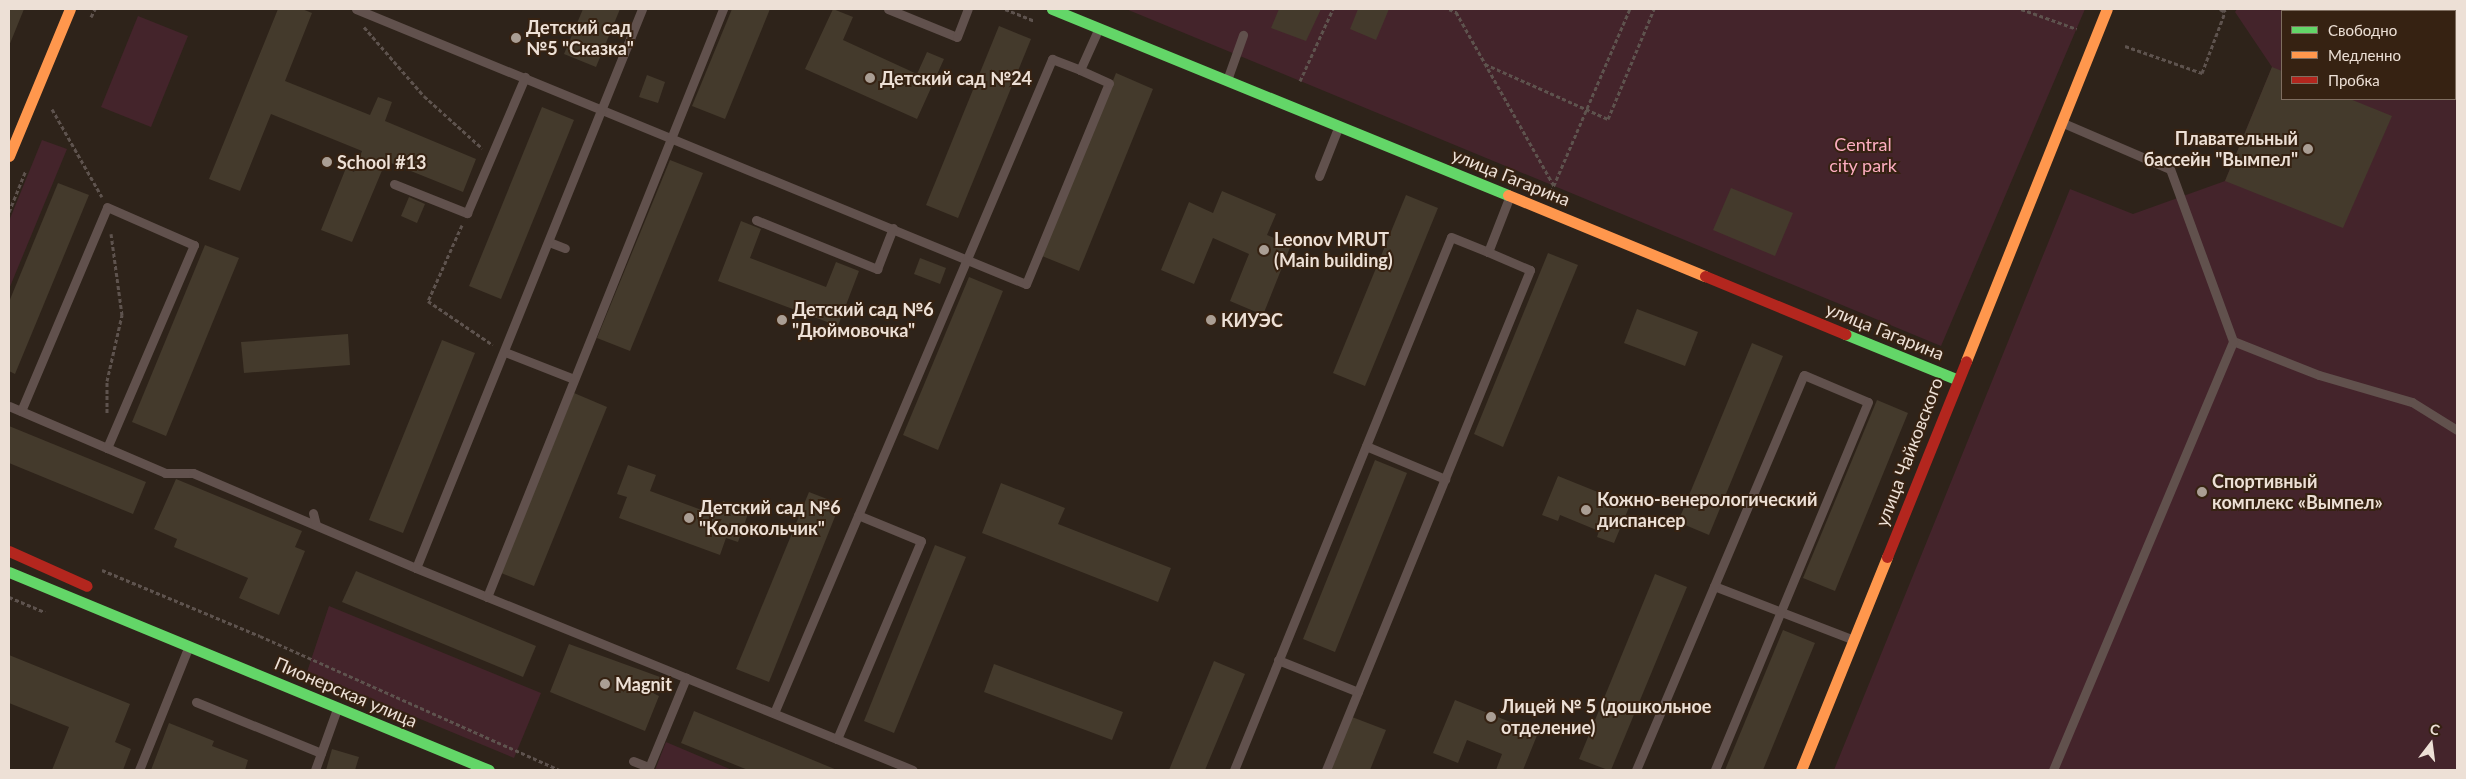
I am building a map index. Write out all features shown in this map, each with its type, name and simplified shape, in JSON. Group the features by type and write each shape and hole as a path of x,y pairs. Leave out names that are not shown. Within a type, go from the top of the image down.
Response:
{"street":[{"path":"9,156 19,123 70,9"},
{"name":"улица Гагарина","path":"1052,9 1956,379"},
{"name":"улица Чайковского","path":"1801,770 1956,379 2107,9"},
{"path":"9,551 99,591"},
{"name":"Пионерская улица","path":"9,572 489,770"},
{"name":"Пионерская улица","path":"171,623 189,645"}],"lane":[{"path":"356,9 671,136 893,228 967,259 1026,284 1108,83 1052,59 967,259 858,515 774,714"},
{"path":"416,568 642,9"},
{"path":"488,597 723,9"},
{"path":"888,9 957,37 968,9"},
{"path":"1080,70 1099,28"},
{"path":"1227,80 1243,35"},
{"path":"394,184 467,213 525,77"},
{"path":"2053,770 2233,341 2170,169 2060,121"},
{"path":"1320,176 1339,125"},
{"path":"1488,252 1510,195"},
{"path":"21,411 107,206 194,245 107,448"},
{"path":"756,220 877,269 893,228"},
{"path":"1234,770 1451,236 1530,270 1326,770"},
{"path":"549,242 565,248"},
{"path":"2233,341 2319,375 2412,402 2457,430"},
{"path":"504,352 574,379"},
{"path":"1636,770 1804,375 1868,402 1715,770"},
{"path":"9,406 165,473 192,472 416,568 913,770"},
{"path":"1366,446 1445,480"},
{"path":"312,512 316,525"},
{"path":"837,739 921,541 858,515"},
{"path":"1714,586 1853,640"},
{"path":"138,770 189,645"},
{"path":"1278,660 1358,692"},
{"path":"633,761 649,769 686,678"},
{"path":"196,702 322,753"},
{"path":"315,770 338,708"}],"path":[{"path":"1300,81 1333,9"},
{"path":"1449,9 1456,12 1554,187"},
{"path":"1544,209 1630,9"},
{"path":"1485,64 1608,118 1654,9"},
{"path":"2021,9 2081,32"},
{"path":"2125,46 2202,73 2225,11 2220,9"},
{"path":"362,26 424,96 491,156"},
{"path":"51,108 107,206 122,315 107,381 107,420"},
{"path":"467,213 428,301 504,352"},
{"path":"98,569 260,636 560,770"}],"green space":[{"name":"Central city park","path":"1126,9 2085,9 1941,346"},
{"name":"Спортивный комплекс «Вымпел»","path":"2237,9 2457,9 2457,770 1834,770 2070,189 2133,214 2225,181 2272,67 2235,12"},
{"path":"138,16 188,36 151,127 101,107"},
{"path":"42,140 67,149 9,289 9,221"},
{"path":"329,606 541,693 514,758 307,672"},
{"path":"666,742 732,770 655,770"}],"building":[{"path":"9,9 24,9 9,46"},
{"path":"278,9 302,9 312,13 285,81 370,115 378,97 392,102 385,121 476,159 463,192 386,161 352,242 321,230 346,168 354,172 362,151 271,114 240,191 209,179"},
{"path":"583,9 620,9 596,67 564,54"},
{"path":"732,9 770,9 725,119 692,106"},
{"path":"833,9 853,17 843,40 917,74 927,52 944,59 917,119 805,69"},
{"path":"1279,9 1321,9 1306,41 1271,28"},
{"path":"1358,9 1389,9 1376,40 1350,29"},
{"path":"999,26 1031,39 958,218 926,205"},
{"name":"Плавательный бассейн \"Вымпел\"","path":"2272,67 2281,71 2281,100 2352,100 2392,116 2343,228 2225,181"},
{"path":"1116,73 1153,89 1079,271 1042,256"},
{"path":"647,75 665,82 658,103 639,97"},
{"path":"542,107 574,120 501,299 469,286"},
{"path":"670,160 703,173 630,351 597,338"},
{"path":"58,183 89,195 15,374 9,371 9,302"},
{"path":"1731,188 1793,213 1775,256 1713,230"},
{"name":"Leonov MRUT (Main building)","path":"1222,191 1276,214 1267,235 1291,245 1263,315 1230,301 1249,254 1213,238 1194,284 1161,270 1189,202 1213,213"},
{"path":"1406,195 1438,208 1365,386 1333,373"},
{"path":"409,197 425,204 417,223 401,216"},
{"path":"741,221 761,229 750,258 826,287 836,262 859,271 838,326 718,281"},
{"path":"205,245 239,258 166,436 132,422"},
{"path":"1548,253 1578,265 1503,447 1474,434"},
{"path":"920,258 946,268 940,284 914,274"},
{"path":"969,277 1003,291 938,450 903,435"},
{"path":"1637,309 1698,332 1685,366 1624,343"},
{"path":"348,334 350,365 244,373 241,342"},
{"path":"442,340 475,353 403,533 369,520"},
{"path":"1752,343 1783,356 1709,535 1678,522"},
{"path":"574,393 607,407 534,586 501,573"},
{"path":"1877,400 1908,413 1835,591 1803,578"},
{"path":"9,426 146,482 133,514 9,463"},
{"path":"1375,460 1407,473 1335,652 1303,639"},
{"path":"628,465 656,475 650,491 718,516 723,501 749,511 738,542 726,538 720,555 619,518 627,497 617,494"},
{"name":"Кожно-венерологический диспансер","path":"1558,476 1630,505 1614,543 1597,537 1599,531 1560,515 1558,521 1542,515"},
{"path":"176,479 302,531 295,547 305,551 279,615 239,598 248,578 174,547 177,539 154,529"},
{"path":"1001,483 1065,508 1058,524 1171,568 1158,602 982,533"},
{"path":"809,492 840,504 769,682 736,669"},
{"path":"935,545 966,557 894,733 864,721"},
{"path":"356,571 536,646 523,677 342,602"},
{"path":"1655,574 1687,587 1611,770 1608,770 1579,759"},
{"path":"1783,630 1815,643 1763,770 1725,770"},
{"name":"Magnit","path":"569,644 660,677 653,693 659,696 645,731 550,692"},
{"path":"9,655 130,704 115,742 131,749 123,770 52,770 69,727 9,703"},
{"path":"1214,661 1245,674 1205,770 1169,770"},
{"path":"994,664 1123,712 1112,740 984,692"},
{"path":"1455,700 1538,733 1523,770 1496,770 1502,754 1467,740 1458,763 1433,753"},
{"path":"694,711 837,770 748,770 681,743"},
{"path":"1352,717 1386,730 1370,770 1330,770"},
{"path":"169,723 214,741 212,746 248,760 245,770 151,770"},
{"path":"332,749 359,757 355,770 326,770"}],"traffic: fast":[{"path":"1052,9 1508,195"},
{"path":"1845,334 1956,379"},
{"path":"9,572 489,770"}],"traffic: slow":[{"path":"9,156 70,9"},
{"path":"1966,361 2107,9"},
{"path":"1508,195 1705,276"},
{"path":"1801,770 1887,557"}],"traffic: jam":[{"path":"1705,276 1845,334"},
{"path":"1887,557 1966,361"},
{"path":"9,551 87,586"}],"place":[{"name":"Детский сад №5 \"Сказка\"","path":"516,38"},
{"name":"Детский сад №24","path":"870,78"},
{"name":"Плавательный бассейн \"Вымпел\"","path":"2308,149"},
{"name":"School #13","path":"327,162"},
{"name":"Leonov MRUT (Main building)","path":"1264,250"},
{"name":"Детский сад №6 \"Дюймовочка\"","path":"782,320"},
{"name":"КИУЭС","path":"1211,320"},
{"name":"Спортивный комплекс «Вымпел»","path":"2202,492"},
{"name":"Кожно-венерологический диспансер","path":"1586,510"},
{"name":"Детский сад №6 \"Колокольчик\"","path":"689,518"},
{"name":"Magnit","path":"605,684"},
{"name":"Лицей № 5 (дошкольное отделение)","path":"1491,717"}]}
